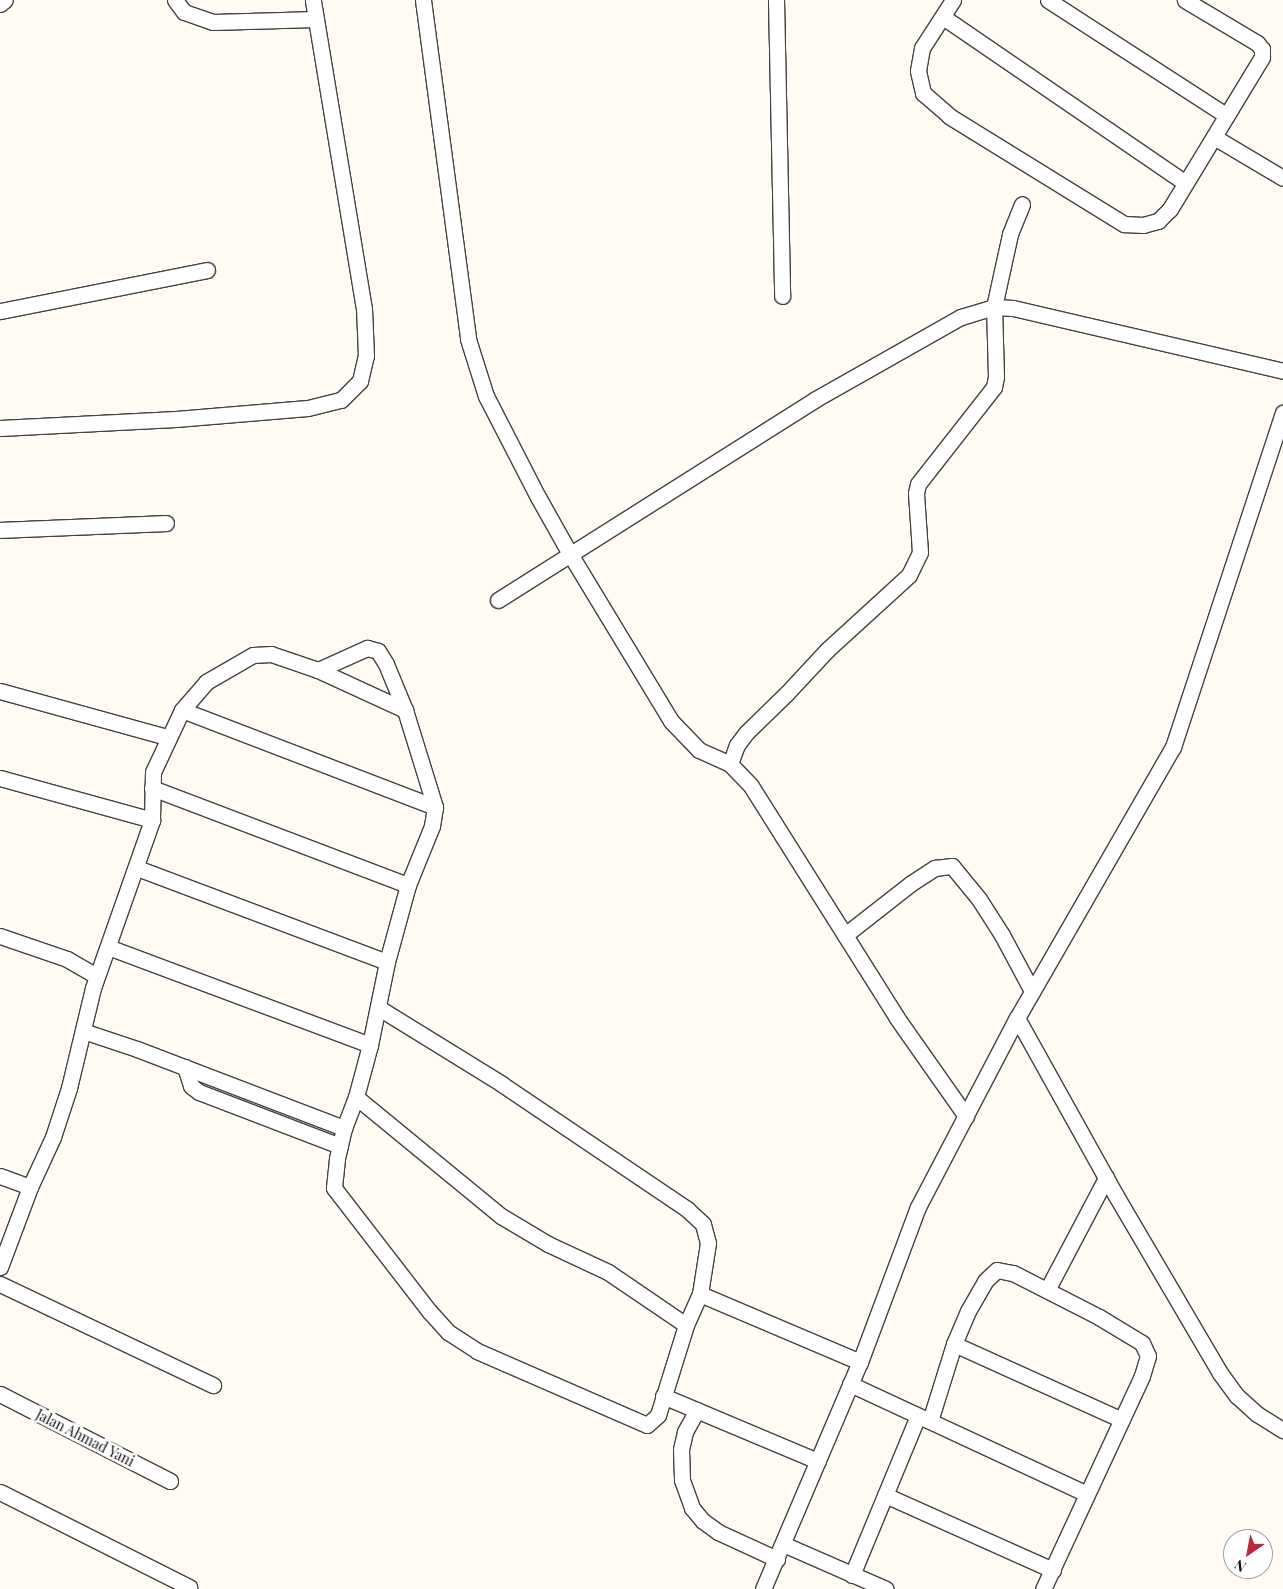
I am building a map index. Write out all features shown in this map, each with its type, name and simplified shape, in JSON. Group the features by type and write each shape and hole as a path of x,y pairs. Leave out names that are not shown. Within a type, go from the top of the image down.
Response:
{"street":[{"path":"0,4 5,0"},
{"path":"175,0 184,12 213,22 316,19"},
{"path":"0,428 176,419 308,408 341,400 360,381 366,356 364,309 313,0"},
{"path":"423,0 468,339 486,396 538,498 671,721 699,750 730,764 751,786 897,1018 966,1116"},
{"path":"776,0 782,296"},
{"path":"953,0 922,48 918,71 924,93 949,116 1124,224 1143,225 1158,221 1170,209 1258,65 1262,49 1250,38 1185,0"},
{"path":"1048,0 1227,116"},
{"path":"943,17 1185,182"},
{"path":"1214,137 1283,178"},
{"path":"730,764 737,745 746,733 787,693 826,650 909,575 920,552 916,502 918,484 994,387 996,377 994,307 1010,234 1022,204"},
{"path":"0,311 207,270"},
{"path":"498,600 814,400 961,317 994,307 1014,308 1283,371"},
{"path":"763,1589 860,1362 918,1208 1017,1018 1173,747 1283,414"},
{"path":"0,530 166,523"},
{"path":"318,670 367,648 378,651 386,664 405,710 435,807 432,826 408,885 386,962 379,1008 370,1046 356,1097 344,1128 334,1188 430,1312 448,1332 477,1351 647,1424 658,1415 686,1325 700,1294 708,1243 703,1224 687,1209 502,1084 379,1008"},
{"path":"0,1267 30,1187 58,1121 69,1088 98,976 137,868 152,820 153,772 167,737 182,710 206,682 253,655 271,654 318,670 405,710"},
{"path":"0,691 167,737"},
{"path":"182,710 435,807"},
{"path":"0,778 152,820"},
{"path":"152,788 408,885"},
{"path":"846,935 910,884 935,868 952,866 979,899 1002,935 1032,991"},
{"path":"137,868 386,962"},
{"path":"0,936 67,959 98,976"},
{"path":"108,947 370,1046"},
{"path":"1017,1018 1106,1178 1220,1373 1237,1396 1256,1414 1283,1430"},
{"path":"83,1032 137,1048 344,1128"},
{"path":"185,1067 191,1086 199,1092 340,1146"},
{"path":"356,1097 501,1216 548,1244 608,1272 686,1325"},
{"path":"0,1176 30,1187"},
{"path":"1047,1290 1106,1178"},
{"path":"857,1581 884,1495 924,1418 968,1311 985,1281 997,1270 1013,1273 1099,1317 1142,1343 1148,1356 1142,1376 1043,1589"},
{"path":"0,1284 212,1385"},
{"path":"700,1294 860,1362"},
{"path":"954,1344 1122,1420"},
{"path":"850,1384 1087,1494"},
{"name":"Jalan Ahmad Yani","path":"0,1394 170,1481"},
{"path":"663,1396 818,1461"},
{"path":"697,1410 685,1432 681,1450 682,1480 692,1508 702,1522 718,1532 777,1559"},
{"path":"0,1492 189,1587"},
{"path":"884,1495 1053,1570"},
{"path":"783,1544 857,1581 886,1589"}]}
